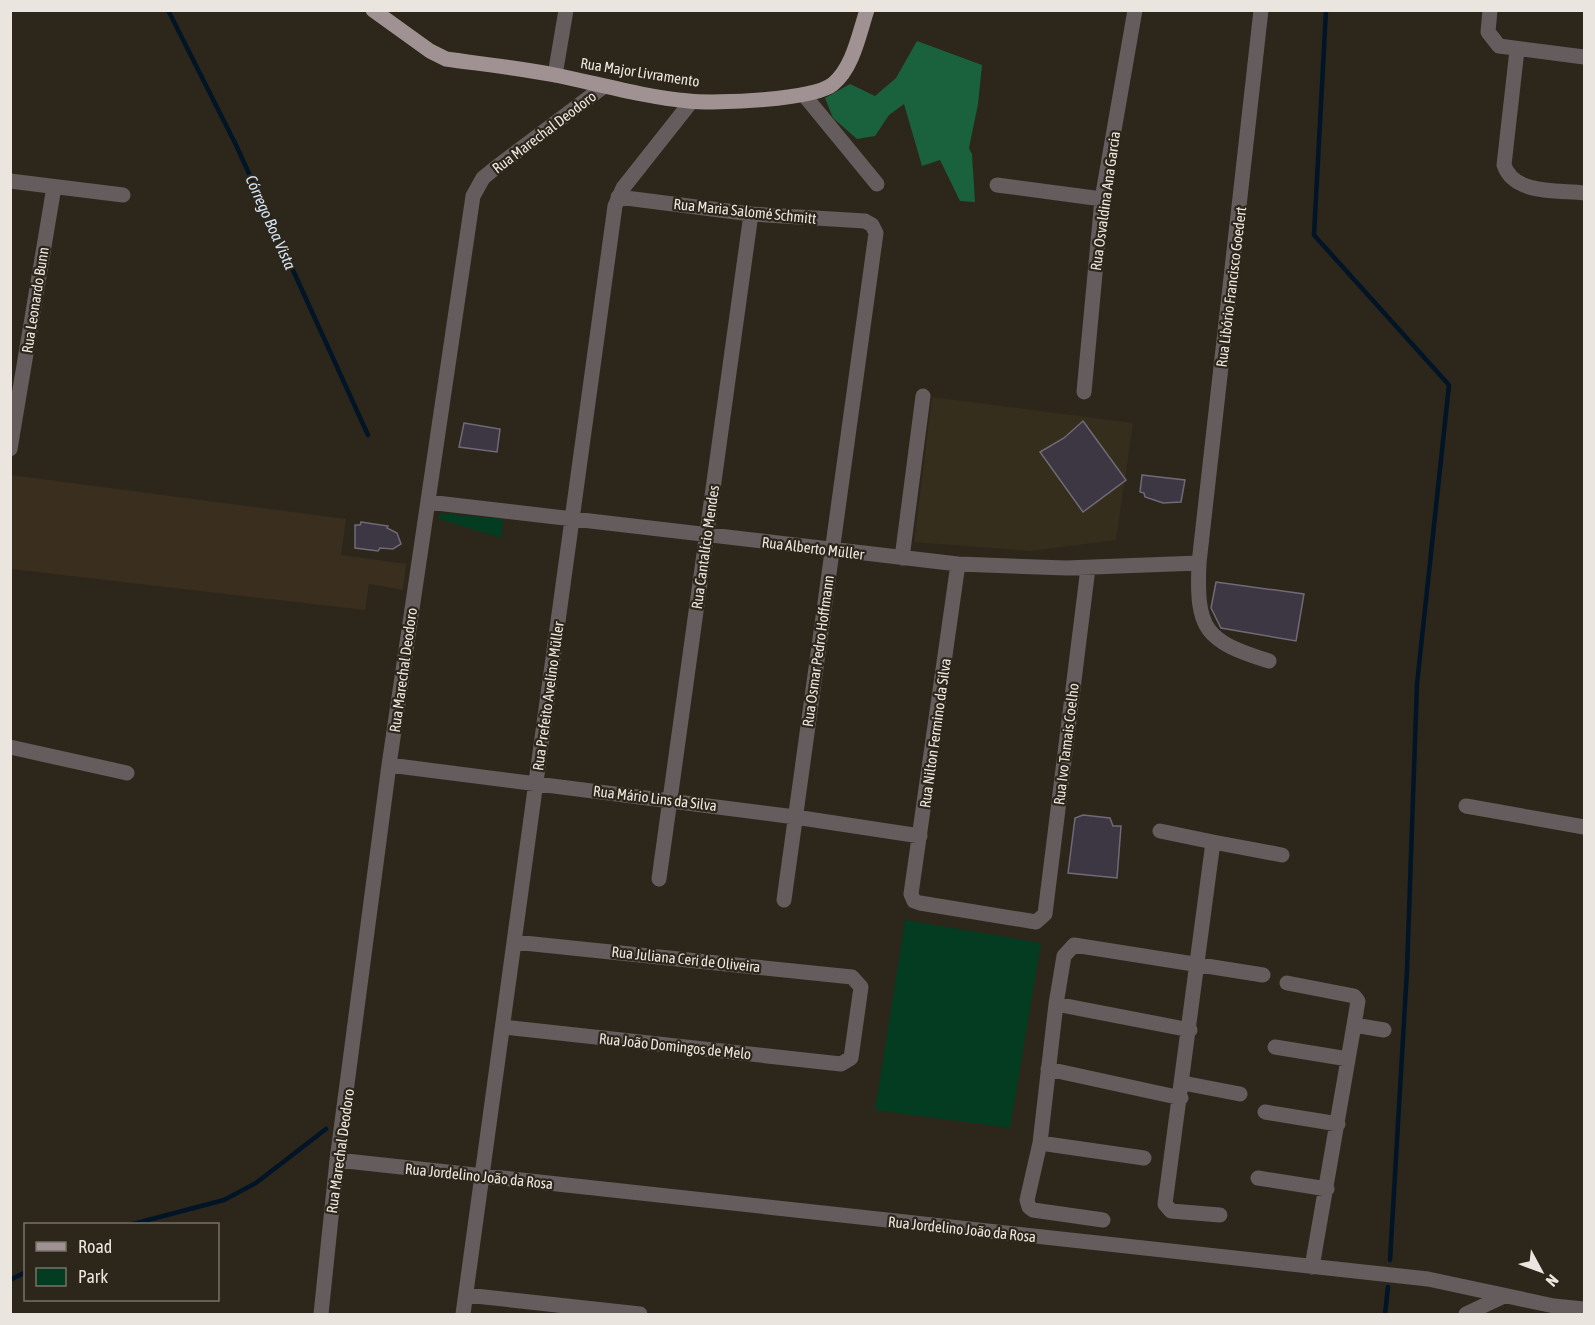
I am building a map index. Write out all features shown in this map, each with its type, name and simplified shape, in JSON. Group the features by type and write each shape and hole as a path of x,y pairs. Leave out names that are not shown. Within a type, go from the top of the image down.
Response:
{"main road":[{"name":"Rua Major Livramento","path":"373,10 430,51 446,59 555,75 603,87 691,102 804,95 823,91 842,73 867,10"}],"street":[{"path":"555,75 566,10"},
{"name":"Rua Osvaldina Ana Garcia","path":"1084,392 1102,199 1135,10"},
{"name":"Rua Libório Francisco Goedert","path":"1261,10 1199,563 1197,603 1206,627 1219,640 1236,651 1269,662"},
{"path":"1490,10 1488,32 1499,46 1584,57"},
{"path":"1517,50 1504,165 1507,175 1523,186 1584,193"},
{"name":"Rua Marechal Deodoro","path":"321,1314 337,1160 389,765 473,196 488,174 603,87"},
{"path":"804,95 877,184"},
{"name":"Rua Prefeito Avelino Müller","path":"463,1314 480,1176 618,197 691,102"},
{"path":"10,182 123,195"},
{"path":"997,185 1102,199"},
{"name":"Rua Leonardo Bunn","path":"10,449 54,188"},
{"name":"Rua Maria Salomé Schmitt","path":"618,197 751,214 865,221 872,225"},
{"name":"Rua Cantalício Mendes","path":"659,879 751,214"},
{"name":"Rua Osmar Pedro Hoffmann","path":"784,900 876,232 872,225"},
{"path":"902,558 923,396"},
{"name":"Rua Alberto Müller","path":"428,502 958,564 1024,568 1088,568 1199,563"},
{"name":"Rua Nilton Fermino da Silva","path":"914,901 911,894 958,564"},
{"name":"Rua Ivo Tamais Coelho","path":"914,901 1036,922 1045,914 1088,568"},
{"path":"10,747 127,773"},
{"name":"Rua Mário Lins da Silva","path":"389,765 670,800 920,836"},
{"path":"1466,806 1584,826"},
{"path":"1160,831 1281,855"},
{"path":"1213,842 1190,1030 1165,1204 1171,1211 1220,1215"},
{"name":"Rua Juliana Ceri de Oliveira","path":"514,942 852,977 861,987 851,1058 847,1061"},
{"path":"1103,1220 1029,1207 1027,1200 1040,1143 1056,1004 1064,956 1074,945 1263,975"},
{"path":"1287,982 1354,996 1358,1001 1312,1267"},
{"path":"1056,1004 1190,1030"},
{"path":"1354,1025 1384,1030"},
{"name":"Rua João Domingos de Melo","path":"502,1027 841,1064 847,1061"},
{"path":"1275,1047 1348,1059"},
{"path":"1048,1069 1182,1090 1240,1094"},
{"path":"1265,1112 1338,1124"},
{"path":"1040,1143 1144,1158"},
{"name":"Rua Jordelino João da Rosa","path":"337,1160 1428,1280 1504,1296 1584,1308"},
{"path":"1258,1178 1327,1188"},
{"path":"1213,1256 1217,1241"},
{"path":"466,1295 640,1314"},
{"path":"1466,1314 1504,1296"}],"shaded area":[{"path":"932,397 1133,423 1116,540 1030,551 914,542"},
{"path":"11,475 346,519 341,555 406,564 403,590 369,584 365,610 11,569"}],"green space":[{"path":"917,41 982,65 978,104 969,148 972,154 975,202 960,201 940,160 922,166 904,104 889,115 875,136 857,139 833,118 825,98 850,84 875,96 896,78"},
{"path":"439,513 503,519 501,538 439,519"},
{"path":"905,920 1041,943 1010,1128 875,1110"}],"building":[{"path":"1083,421 1126,480 1083,512 1040,452 1064,438"},
{"path":"464,423 500,429 497,452 459,447"},
{"path":"1142,475 1185,480 1181,502 1163,503 1145,497 1144,493 1140,492"},
{"path":"361,522 388,526 387,528 397,533 401,544 393,549 380,548 378,551 355,548 355,525 360,525"},
{"path":"1216,582 1304,594 1296,641 1221,628 1211,608"},
{"path":"1083,815 1110,818 1113,826 1121,826 1117,878 1068,873 1075,818"}],"waterway":[{"name":"Córrego Boa Vista","path":"168,10 236,145 368,435"},
{"path":"1326,10 1314,235 1449,385 1417,684 1407,970 1390,1260"},
{"name":"Córrego Boa Vista","path":"137,1223 224,1200 256,1183 326,1129"},
{"name":"Córrego Boa Vista","path":"10,1280 24,1273"},
{"path":"1385,1314 1388,1287"}]}
